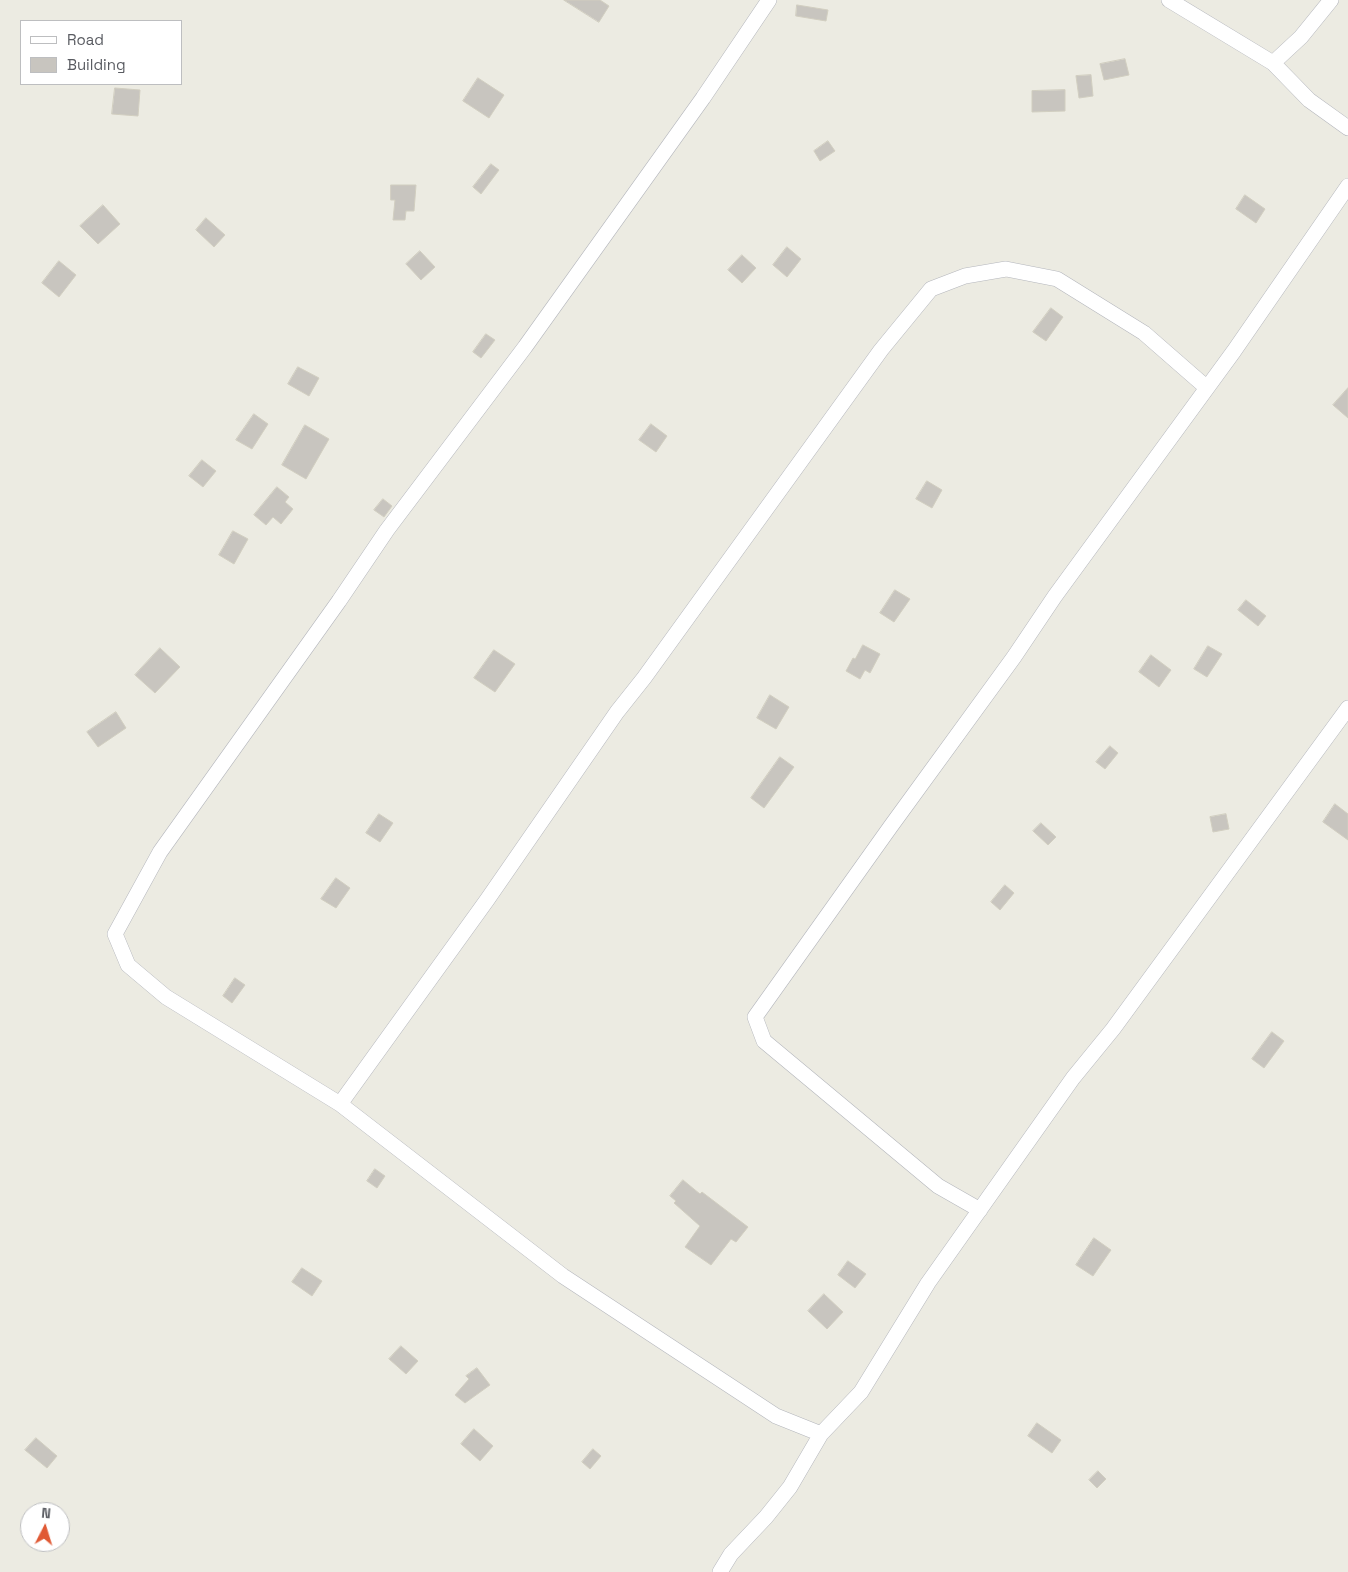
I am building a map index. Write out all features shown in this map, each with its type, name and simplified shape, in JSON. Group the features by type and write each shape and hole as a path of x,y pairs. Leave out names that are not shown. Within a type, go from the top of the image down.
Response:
{"street":[{"path":"769,0 703,98 525,347 387,530 339,601 160,852 115,934 128,966 166,997 340,1104 563,1276 776,1416 821,1434"},
{"path":"1169,0 1273,63 1309,100 1348,128"},
{"path":"1273,63 1301,37 1331,0"},
{"path":"980,1210 938,1186 764,1040 755,1017 874,849 1014,657 1055,596 1207,388 1348,186"},
{"path":"340,1104 486,900 616,712 644,678 881,350 931,289 964,276 1006,269 1057,278 1144,333 1207,388"},
{"path":"720,1572 731,1554 766,1517 790,1487 821,1434 861,1392 928,1283 1073,1078 1124,1013 1348,708"}],"building":[{"path":"564,0 600,0 609,6 599,22"},
{"path":"797,5 828,10 826,21 796,16"},
{"path":"1125,59 1129,75 1104,80 1100,64"},
{"path":"1091,75 1093,96 1079,98 1076,76"},
{"path":"478,78 504,95 489,118 463,101"},
{"path":"115,88 140,90 138,116 112,114"},
{"path":"1065,90 1065,111 1032,112 1032,91"},
{"path":"828,141 835,151 820,161 814,151"},
{"path":"491,164 499,170 481,194 473,187"},
{"path":"391,185 416,185 414,211 406,211 405,220 393,220 395,200 391,200"},
{"path":"1245,195 1265,209 1256,223 1236,209"},
{"path":"103,205 120,224 98,244 80,226"},
{"path":"206,218 225,235 214,247 196,230"},
{"path":"787,247 801,259 787,277 773,265"},
{"path":"420,251 435,267 421,280 406,264"},
{"path":"742,255 756,268 742,283 728,270"},
{"path":"59,261 76,275 59,297 42,283"},
{"path":"1051,308 1063,317 1046,341 1033,332"},
{"path":"486,334 495,340 481,358 473,352"},
{"path":"298,367 319,378 309,396 288,384"},
{"path":"1348,388 1348,418 1333,405"},
{"path":"254,414 268,424 252,449 236,440"},
{"path":"651,424 667,436 656,452 639,440"},
{"path":"305,425 329,439 306,479 282,465"},
{"path":"202,460 216,471 203,487 189,476"},
{"path":"927,481 942,490 932,508 916,499"},
{"path":"277,487 289,497 285,502 293,509 281,524 273,517 266,525 254,515"},
{"path":"383,499 392,506 384,517 374,510"},
{"path":"233,531 248,539 234,564 219,555"},
{"path":"895,590 910,599 894,622 880,613"},
{"path":"1246,600 1266,616 1258,626 1238,610"},
{"path":"863,645 880,654 870,673 865,670 860,679 846,671"},
{"path":"1208,646 1222,654 1207,677 1194,669"},
{"path":"160,648 180,667 155,693 135,675"},
{"path":"494,650 515,664 495,692 474,678"},
{"path":"1151,655 1171,670 1159,687 1139,672"},
{"path":"770,695 789,707 776,729 757,718"},
{"path":"116,712 126,728 98,747 87,732"},
{"path":"1110,746 1118,753 1105,769 1096,762"},
{"path":"780,757 794,767 764,808 751,798"},
{"path":"1335,804 1348,814 1348,840 1323,822"},
{"path":"379,814 393,823 380,842 366,833"},
{"path":"1226,814 1229,829 1213,832 1210,817"},
{"path":"1041,823 1056,837 1048,845 1033,831"},
{"path":"336,878 350,888 336,908 321,899"},
{"path":"1005,885 1014,893 1000,910 991,902"},
{"path":"235,978 245,985 232,1003 223,996"},
{"path":"1272,1032 1284,1041 1264,1068 1252,1059"},
{"path":"375,1169 385,1176 377,1188 367,1181"},
{"path":"683,1180 748,1227 736,1242 731,1239 711,1265 685,1247 700,1226 674,1203 676,1201 670,1196"},
{"path":"1094,1238 1111,1250 1093,1276 1076,1265"},
{"path":"848,1261 866,1274 855,1288 838,1275"},
{"path":"302,1268 322,1281 312,1296 292,1282"},
{"path":"824,1294 843,1312 827,1329 808,1311"},
{"path":"401,1346 418,1361 406,1374 389,1359"},
{"path":"477,1368 490,1385 465,1403 455,1395 469,1379 466,1376"},
{"path":"1037,1423 1061,1440 1052,1453 1028,1436"},
{"path":"474,1429 493,1446 480,1461 461,1444"},
{"path":"36,1438 57,1456 47,1468 25,1450"},
{"path":"593,1449 601,1456 590,1469 582,1462"},
{"path":"1098,1471 1106,1479 1097,1488 1089,1480"}]}
